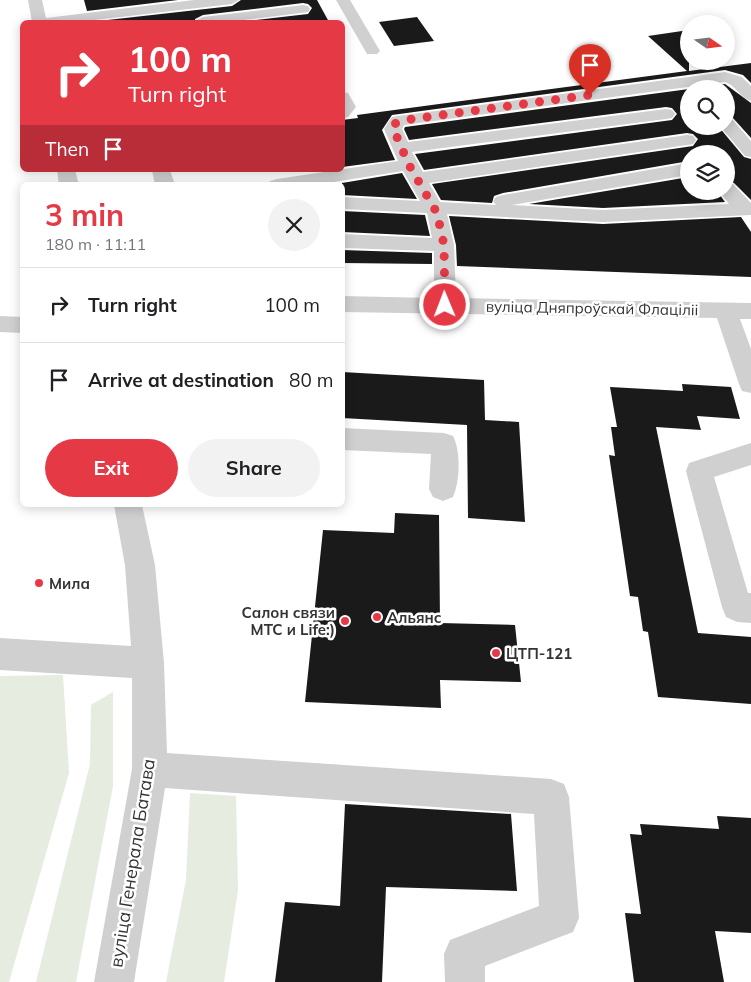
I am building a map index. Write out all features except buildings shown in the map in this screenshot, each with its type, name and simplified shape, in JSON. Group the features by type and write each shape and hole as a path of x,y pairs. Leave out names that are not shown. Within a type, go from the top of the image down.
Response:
{"street":[{"path":"35,0 39,20"},
{"path":"62,20 114,12 232,0"},
{"path":"343,0 372,51"},
{"path":"206,20 301,4 310,20"},
{"path":"716,80 730,77 733,80"},
{"path":"735,82 751,96"},
{"path":"445,305 442,210 413,172 401,148 393,128 398,121 645,88 680,86"},
{"path":"645,88 691,145"},
{"path":"401,148 666,114"},
{"path":"735,133 751,152"},
{"path":"308,182 680,148"},
{"path":"442,210 680,170"},
{"path":"735,197 748,209"},
{"path":"345,203 442,210 625,216 748,209"},
{"path":"345,241 444,245"},
{"name":"вуліца Дняпроўскай Флаціліі","path":"345,304 751,311"},
{"path":"726,310 751,384"},
{"path":"0,324 20,325"},
{"path":"345,439 444,444 443,489"},
{"path":"751,454 699,471 737,607 751,608"},
{"name":"вуліца Генерала Батава","path":"114,982 150,769 148,663 140,565 128,507"},
{"path":"0,654 148,663"},
{"path":"150,769 551,797 558,918 464,954 465,982"}],"shaded area":[{"path":"63,675 69,773 9,982 0,982 0,676"},
{"path":"113,692 113,786 76,982 36,982 90,764 91,705"},
{"path":"190,793 236,796 238,890 224,982 166,982 186,880"}],"place":[{"name":"Мила","path":"39,583"},
{"name":"Альянс","path":"377,617"},
{"name":"Салон связи МТС и Life:)","path":"345,621"},
{"name":"ЦТП-121","path":"496,653"}],"route":[{"path":"445,305 444,245 437,213 409,165 393,128 394,124 398,121 590,95"}]}
